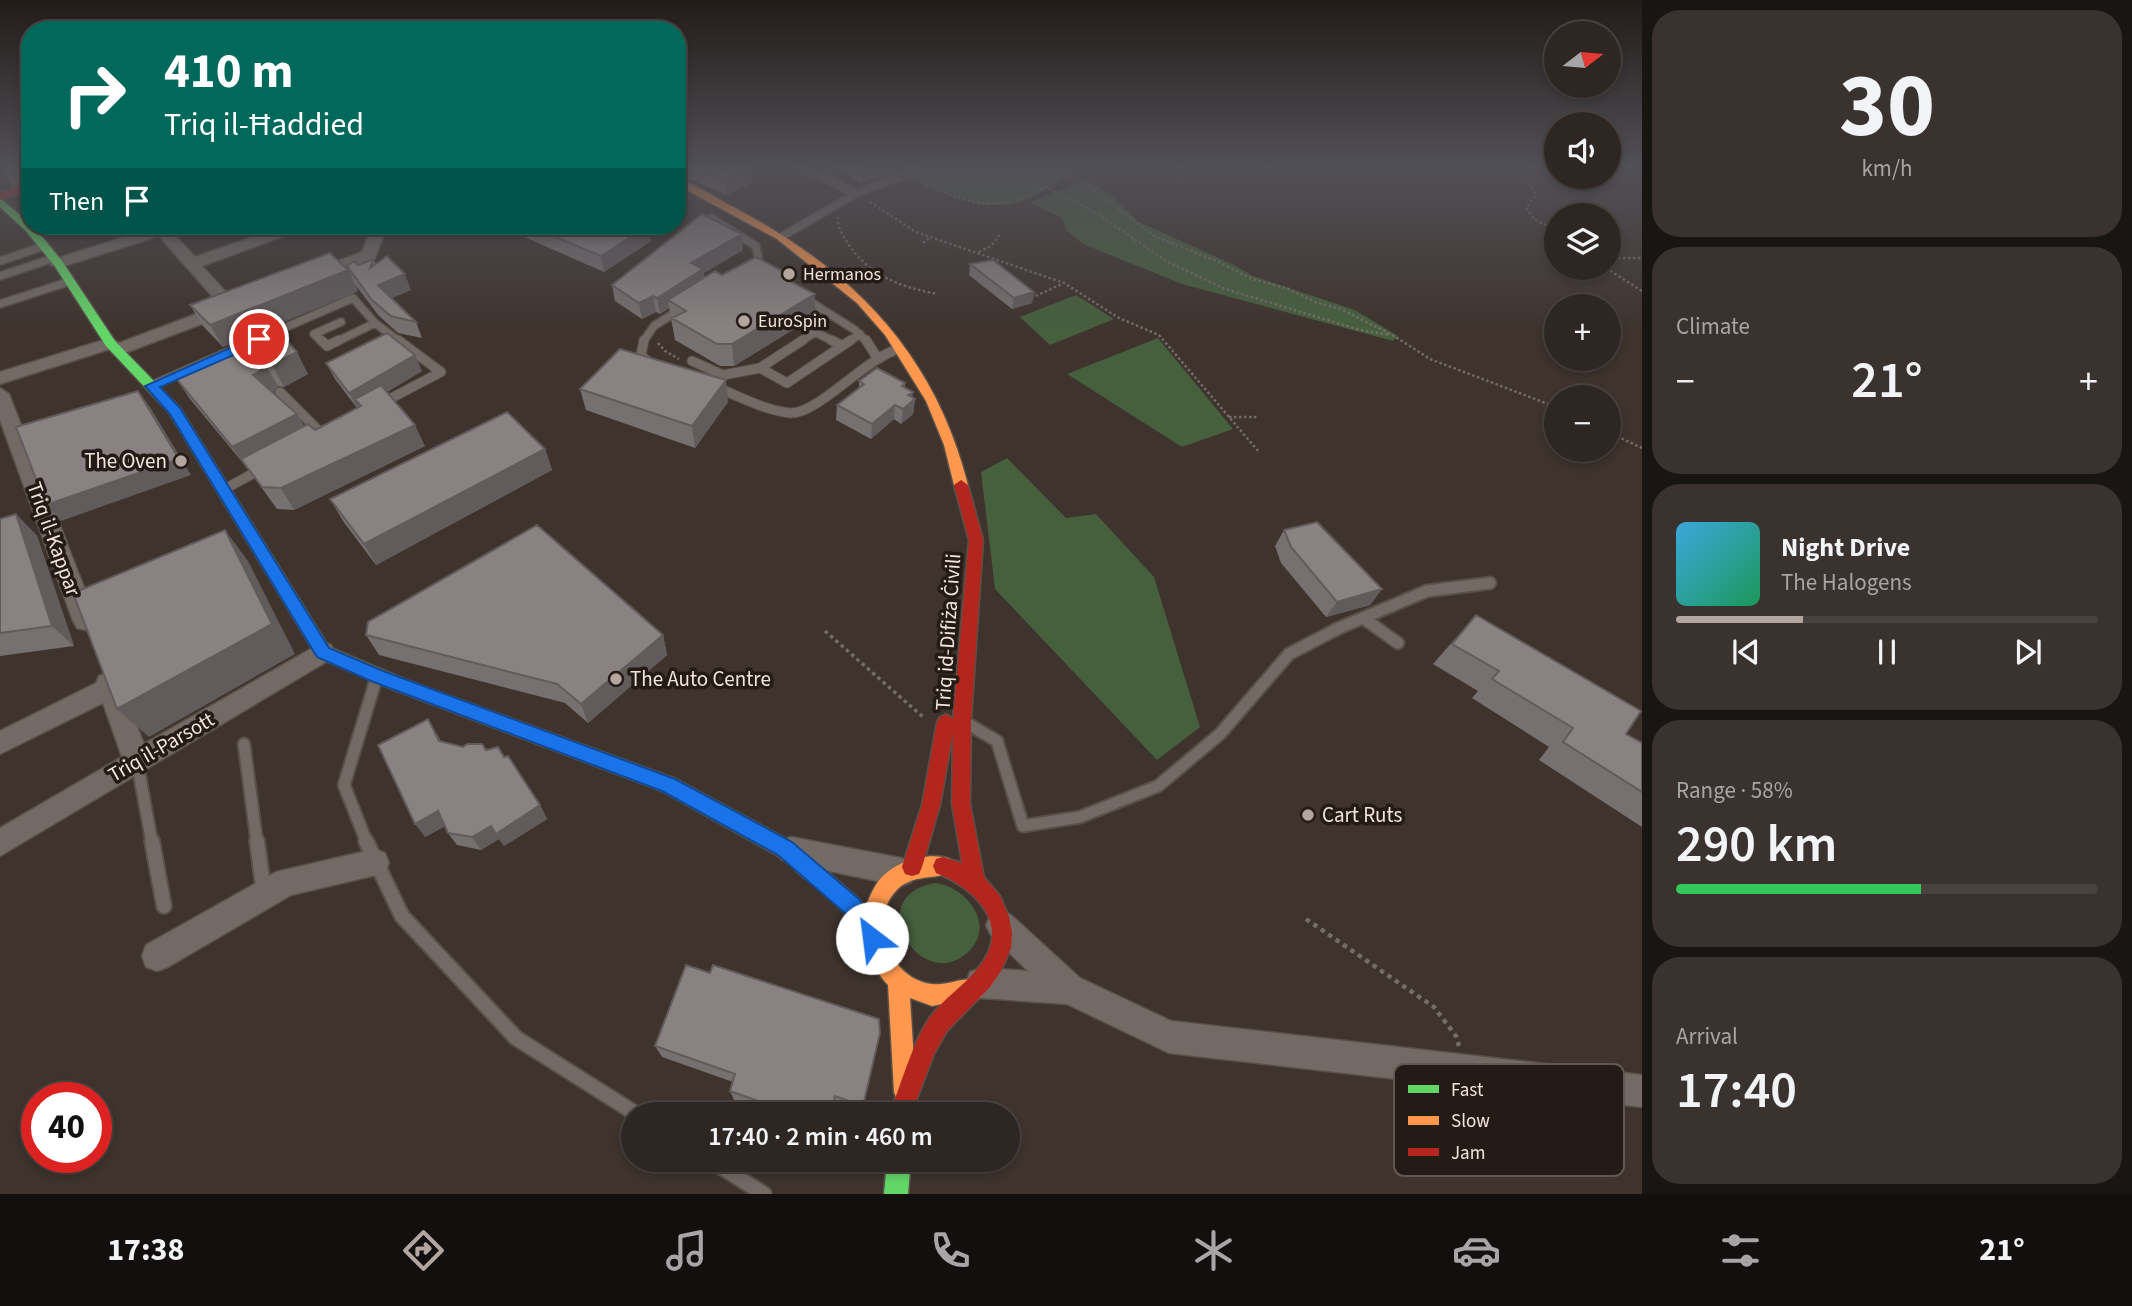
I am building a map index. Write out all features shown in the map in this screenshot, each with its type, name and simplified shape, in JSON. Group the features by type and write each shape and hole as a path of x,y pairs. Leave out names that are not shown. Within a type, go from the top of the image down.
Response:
{"main road":[{"name":"Triq id-Difiża Ċivili","path":"756,221 850,292 890,332 932,401 951,445 976,540 962,720 961,804 974,879 991,900 1001,925"},
{"name":"Triq id-Difiża Ċivili","path":"732,222 773,240 813,271 882,334 913,380 943,446 965,542 945,733 931,805 906,869 881,890 874,905 872,938"},
{"path":"40,235 114,346 175,411 323,652 377,676 669,785 785,849 853,907 872,938 881,962 898,982 916,992 936,997 955,996 977,986"},
{"path":"906,869 944,865 974,879"},
{"path":"907,1102 939,1024 994,967 1001,947 1001,925"},
{"path":"898,982 905,1102"},
{"path":"896,1194 898,1172"}],"street":[{"path":"52,256 139,235"},
{"path":"0,378 114,346 236,305 194,263 173,235"},
{"path":"194,263 273,235"},
{"path":"293,283 369,255 376,235"},
{"name":"Triq il-Kappar","path":"0,394 91,637"},
{"name":"Triq il-Parsott","path":"0,843 323,652"},
{"path":"100,663 137,761"},
{"path":"0,743 110,688"},
{"path":"785,849 906,869"},
{"path":"156,956 286,882 375,863"},
{"path":"1001,925 1069,989 1169,1037 1406,1064"},
{"path":"977,986 1069,989"},
{"path":"1624,1089 1642,1091"}],"lane":[{"path":"725,221 732,222 760,244 760,263"},
{"path":"781,237 811,221"},
{"path":"0,261 52,256"},
{"path":"0,276 52,256"},
{"path":"748,270 760,263"},
{"path":"760,263 769,270"},
{"path":"0,304 71,281"},
{"path":"798,293 818,309 860,334 872,345 876,356"},
{"path":"151,386 354,298 375,323 441,372 370,410"},
{"path":"662,368 649,363 641,355 641,344 656,324 690,304"},
{"path":"341,322 314,334 327,346 375,323"},
{"path":"692,361 723,375 760,368 815,332 841,345"},
{"path":"760,368 787,383 860,334"},
{"path":"701,382 793,414 808,410 876,356 893,351"},
{"path":"280,392 323,435"},
{"path":"312,441 335,428"},
{"path":"223,490 267,466"},
{"path":"962,720 997,741 1023,826 1080,817 1158,786 1220,734 1289,654 1427,591 1490,583"},
{"path":"1363,618 1398,643"},
{"path":"377,676 344,785 375,863 402,916 516,1038 621,1104"},
{"path":"244,744 264,894"},
{"path":"137,761 164,906"},
{"path":"729,1172 764,1194"}],"path":[{"path":"838,221 847,244 872,272 886,282 938,294"},
{"path":"899,221 916,232 1064,283 1119,318 1159,335 1259,452"},
{"path":"1107,221 1153,254 1225,289 1347,326 1394,336"},
{"path":"1132,221 1156,237 1219,262 1243,275 1341,309 1394,336 1430,359 1544,402"},
{"path":"977,253 991,246 1001,233"},
{"path":"923,243 931,237"},
{"path":"1621,258 1642,258"},
{"path":"1621,278 1642,291"},
{"path":"1030,298 1064,283"},
{"path":"1229,417 1259,417"},
{"path":"1621,438 1642,448"},
{"path":"825,631 927,721 945,733"},
{"path":"1306,919 1434,1007 1456,1036 1466,1064"}],"green space":[{"path":"1063,221 1138,221 1253,276 1355,310 1398,336 1393,341 1182,284 1083,244 1066,230"},
{"path":"1076,295 1114,319 1050,345 1020,317"},
{"path":"1158,338 1233,429 1182,447 1067,374"},
{"path":"1007,458 1066,518 1096,514 1154,577 1200,727 1157,760 995,589 981,472"},
{"path":"935,883 957,891 967,899 978,919 976,941 968,952 950,962 932,962 917,953 906,939 900,922 902,905 913,892"}],"building":[{"path":"693,221 715,221 742,234 691,263 703,269 657,298 653,296 639,303 612,285 675,235 686,235 686,227"},
{"path":"551,235 634,235 601,256"},
{"path":"330,253 348,270 210,325 190,305"},
{"path":"387,256 405,274 378,285 416,322 391,316 372,300 347,266 354,261 358,265 374,259 370,268"},
{"path":"756,257 788,274 782,277 815,294 732,344 717,344 672,318 686,311 668,300 715,271 722,275"},
{"path":"993,260 1034,292 1014,298 970,264"},
{"path":"278,331 297,352 272,365 265,364 253,375 297,414 232,447 175,377"},
{"path":"387,333 415,355 349,393 326,363"},
{"path":"620,349 726,380 692,426 580,389"},
{"path":"877,368 905,383 902,386 913,392 908,395 915,399 903,409 895,405 872,424 837,405 864,384 859,381"},
{"path":"381,385 415,425 281,488 262,487 241,459 308,424 315,430 361,406 355,399"},
{"path":"138,391 179,459 46,505 16,427"},
{"path":"507,412 545,449 364,544 330,499"},
{"path":"16,514 52,626 0,633 0,519"},
{"path":"1317,522 1382,589 1337,602 1291,547 1284,530"},
{"path":"537,525 663,635 581,704 557,684 366,635 368,622"},
{"path":"225,530 272,624 117,709 73,593"},
{"path":"1476,615 1641,711 1626,734 1642,743 1642,792 1563,742 1573,728 1492,679 1499,671 1452,644"},
{"path":"428,719 439,741 463,747 467,744 482,744 486,750 498,747 504,757 508,756 540,805 496,834 491,826 472,837 448,833 438,811 415,824 378,745"},
{"path":"686,965 710,973 713,965 879,1019 880,1033 864,1102 852,1102 835,1096 833,1102 761,1102 730,1091 735,1074 655,1046"}],"traffic: fast":[{"path":"35,235 58,263 110,343 175,411 323,652 398,684"},
{"path":"896,1194 898,1172"}],"traffic: slow":[{"path":"751,221 781,237 861,301 890,333 932,401 951,445 961,485"},
{"path":"802,863 853,907 872,938"},
{"path":"943,866 910,869 887,885 875,910 874,938 883,964 902,985 932,995 973,989"},
{"path":"898,982 905,1092"}],"traffic: jam":[{"path":"961,485 976,540 962,720 961,804 974,879"},
{"path":"398,684 669,785 785,849 802,863"},
{"path":"912,867 931,805 946,722"},
{"path":"905,1101 933,1032 945,1015 989,972 1000,948 1002,932 993,903 972,880 943,866"}],"place":[{"name":"Hermanos","path":"789,274"},
{"name":"EuroSpin","path":"744,321"},
{"name":"The Oven","path":"181,461"},
{"name":"The Auto Centre","path":"616,679"},
{"name":"Cart Ruts","path":"1308,815"}],"route":[{"path":"259,339 151,386 175,411 323,652 377,676 669,785 785,849 853,907 872,938"}]}
